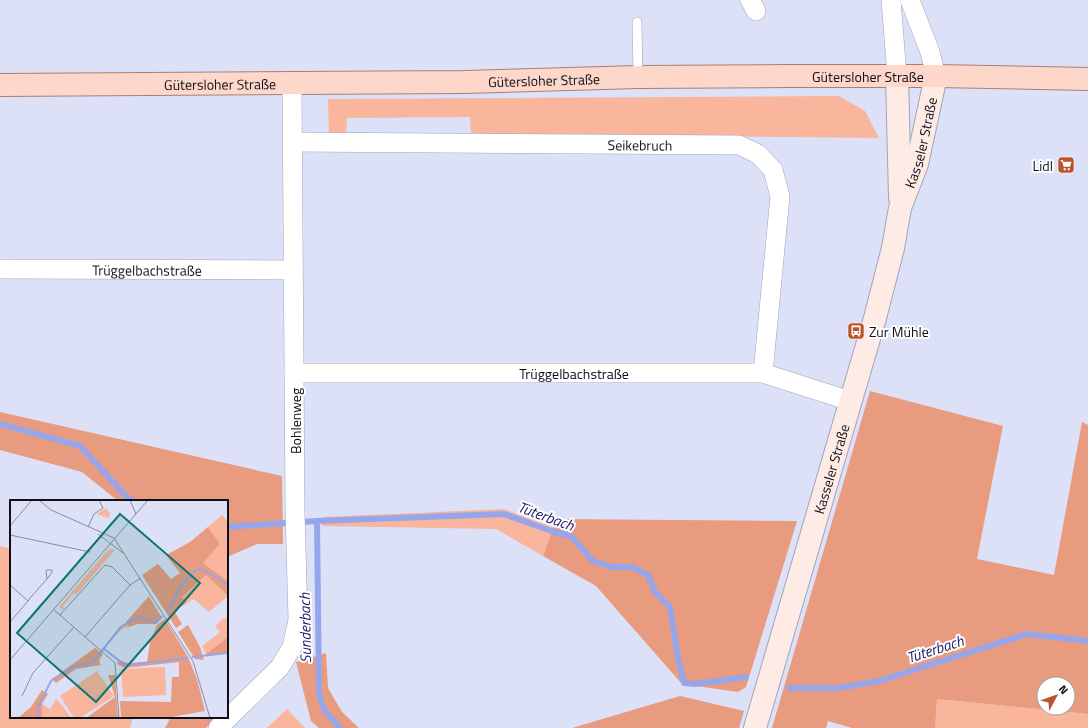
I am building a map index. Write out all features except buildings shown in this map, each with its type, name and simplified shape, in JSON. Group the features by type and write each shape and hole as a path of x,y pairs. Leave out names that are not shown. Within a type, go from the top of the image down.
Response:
{"main road":[{"name":"Gütersloher Straße","path":"0,85 292,84 788,76 936,76 1088,79"}],"street":[{"path":"891,0 897,76"},
{"path":"910,0 930,52 936,76"},
{"name":"Kasseler Straße","path":"897,76 900,208"},
{"name":"Kasseler Straße","path":"755,728 882,290 900,208 917,164 936,76"},
{"name":"Bohlenweg","path":"218,728 280,667 292,647 298,620 294,373 292,84"},
{"name":"Seikebruch","path":"292,142 739,145 758,154 773,170 780,196 763,374"},
{"name":"Trüggelbachstraße","path":"0,269 293,270"},
{"name":"Trüggelbachstraße","path":"294,373 763,374 850,401"}],"lane":[{"path":"637,22 638,78"}],"shaded area":[{"path":"839,96 865,111 879,138 471,134 470,117 347,118 346,136 329,135 328,99"},
{"path":"870,391 1003,426 977,559 1054,575 1082,422 1088,425 1088,714 1076,713 1076,676 1036,676 1036,709 937,699 935,728 852,728 828,721 826,728 772,728"},
{"path":"0,412 282,476 283,544 257,544 228,557 228,500 117,500 82,472 0,450"},
{"path":"504,509 555,528 543,556 496,529 322,526 322,517"},
{"path":"557,519 797,521 746,687 738,692 682,684 596,586 543,556"},
{"path":"0,546 10,549 10,718 133,718 130,728 0,728"},
{"path":"326,653 328,688 342,712 359,728 319,728 311,721 296,662"},
{"path":"680,696 744,711 739,728 572,728"},
{"path":"937,699 1036,709 1036,716 1076,716 1076,713 1088,714 1088,728 935,728"},
{"path":"287,709 305,728 267,728"},
{"path":"170,718 215,718 206,728 165,728"}],"waterway":[{"path":"0,424 80,446 126,496 132,500"},
{"name":"Tüterbach","path":"228,527 317,521 504,514 554,532 571,536 593,561 612,567 632,567 648,575 655,592 670,607 678,658 684,683 695,684 746,677"},
{"name":"Sunderbach","path":"317,521 319,694 324,710 340,728"},
{"name":"Tüterbach","path":"789,688 839,688 879,681 1027,634 1088,641"}],"place":[{"name":"Lidl","path":"1066,165"},
{"name":"Zur Mühle","path":"856,331"}]}
